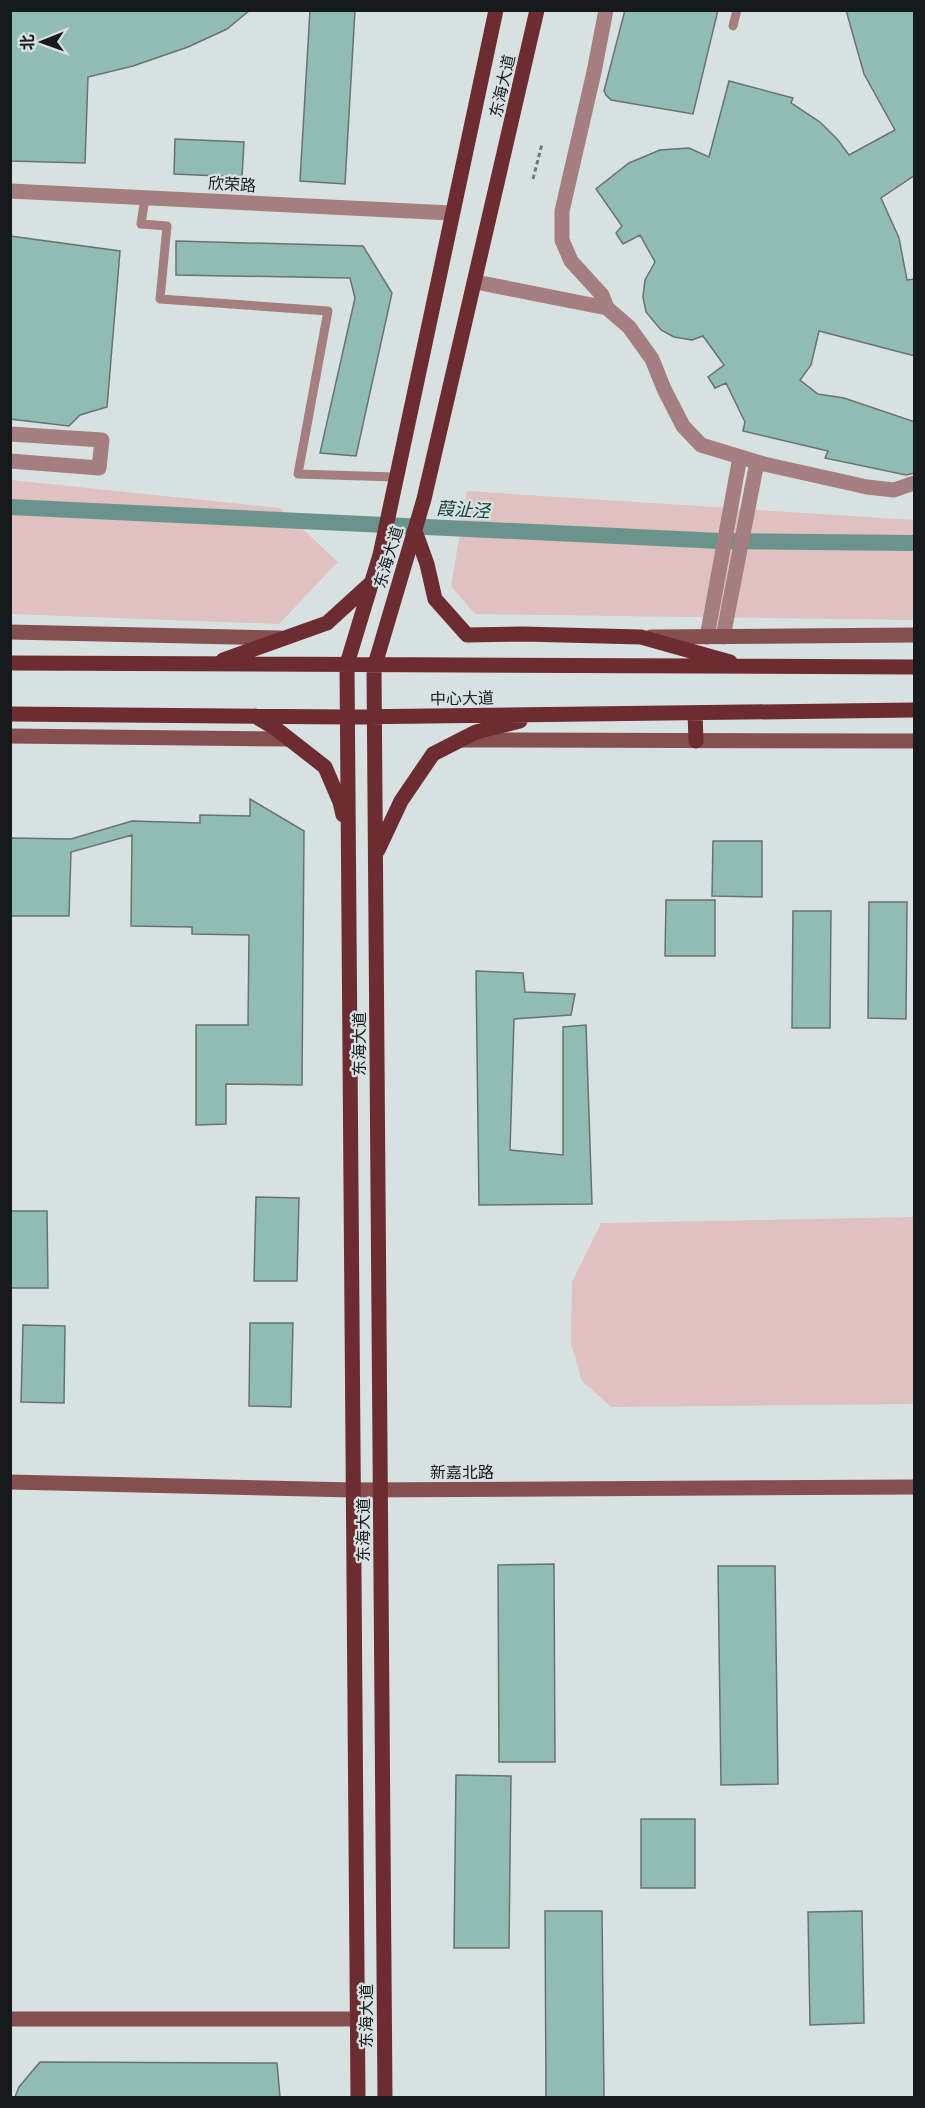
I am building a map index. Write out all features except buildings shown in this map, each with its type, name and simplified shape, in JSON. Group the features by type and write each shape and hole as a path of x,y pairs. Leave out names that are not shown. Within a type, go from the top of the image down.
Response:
{"main road":[{"name":"东海大道","path":"358,2097 347,664 380,555 496,10"},
{"name":"东海大道","path":"385,2097 375,665 424,499 476,282 537,10"},
{"path":"415,531 427,564 435,599 467,635 707,638 915,635"},
{"path":"212,664 327,623 372,582"},
{"path":"10,632 280,638"},
{"path":"641,636 744,666"},
{"name":"中心大道","path":"10,663 915,667"},
{"name":"中心大道","path":"10,714 375,717 915,710"},
{"path":"694,713 696,741"},
{"path":"376,855 401,801 433,754 476,732 547,715"},
{"path":"255,716 275,728 325,768 340,802 349,843"},
{"path":"10,736 287,739"},
{"path":"462,740 915,741"},
{"name":"新嘉北路","path":"10,1482 354,1490 915,1487"},
{"path":"10,2019 358,2019"}],"street":[{"path":"606,10 562,211 562,240 571,261 602,295 607,308 629,327 652,359 663,389 683,426 701,445 757,462 867,487 894,490 915,483"},
{"name":"欣荣路","path":"10,191 451,213"},
{"path":"476,282 607,308"},
{"path":"10,434 102,440 99,468 10,461"},
{"path":"707,638 740,457"},
{"path":"723,637 757,462"}],"lane":[{"path":"733,26 736,10"},
{"path":"145,198 141,224 167,226 160,299 328,311 298,474 395,477"}],"path":[{"path":"533,179 542,144"}],"shaded area":[{"path":"11,480 280,508 338,562 279,624 11,614"},
{"path":"467,491 914,520 914,620 475,614 451,586"},
{"path":"914,1217 914,1404 611,1407 582,1381 571,1344 572,1282 601,1223"}],"waterway":[{"name":"葭沚泾","path":"10,507 720,541 914,543"}]}
